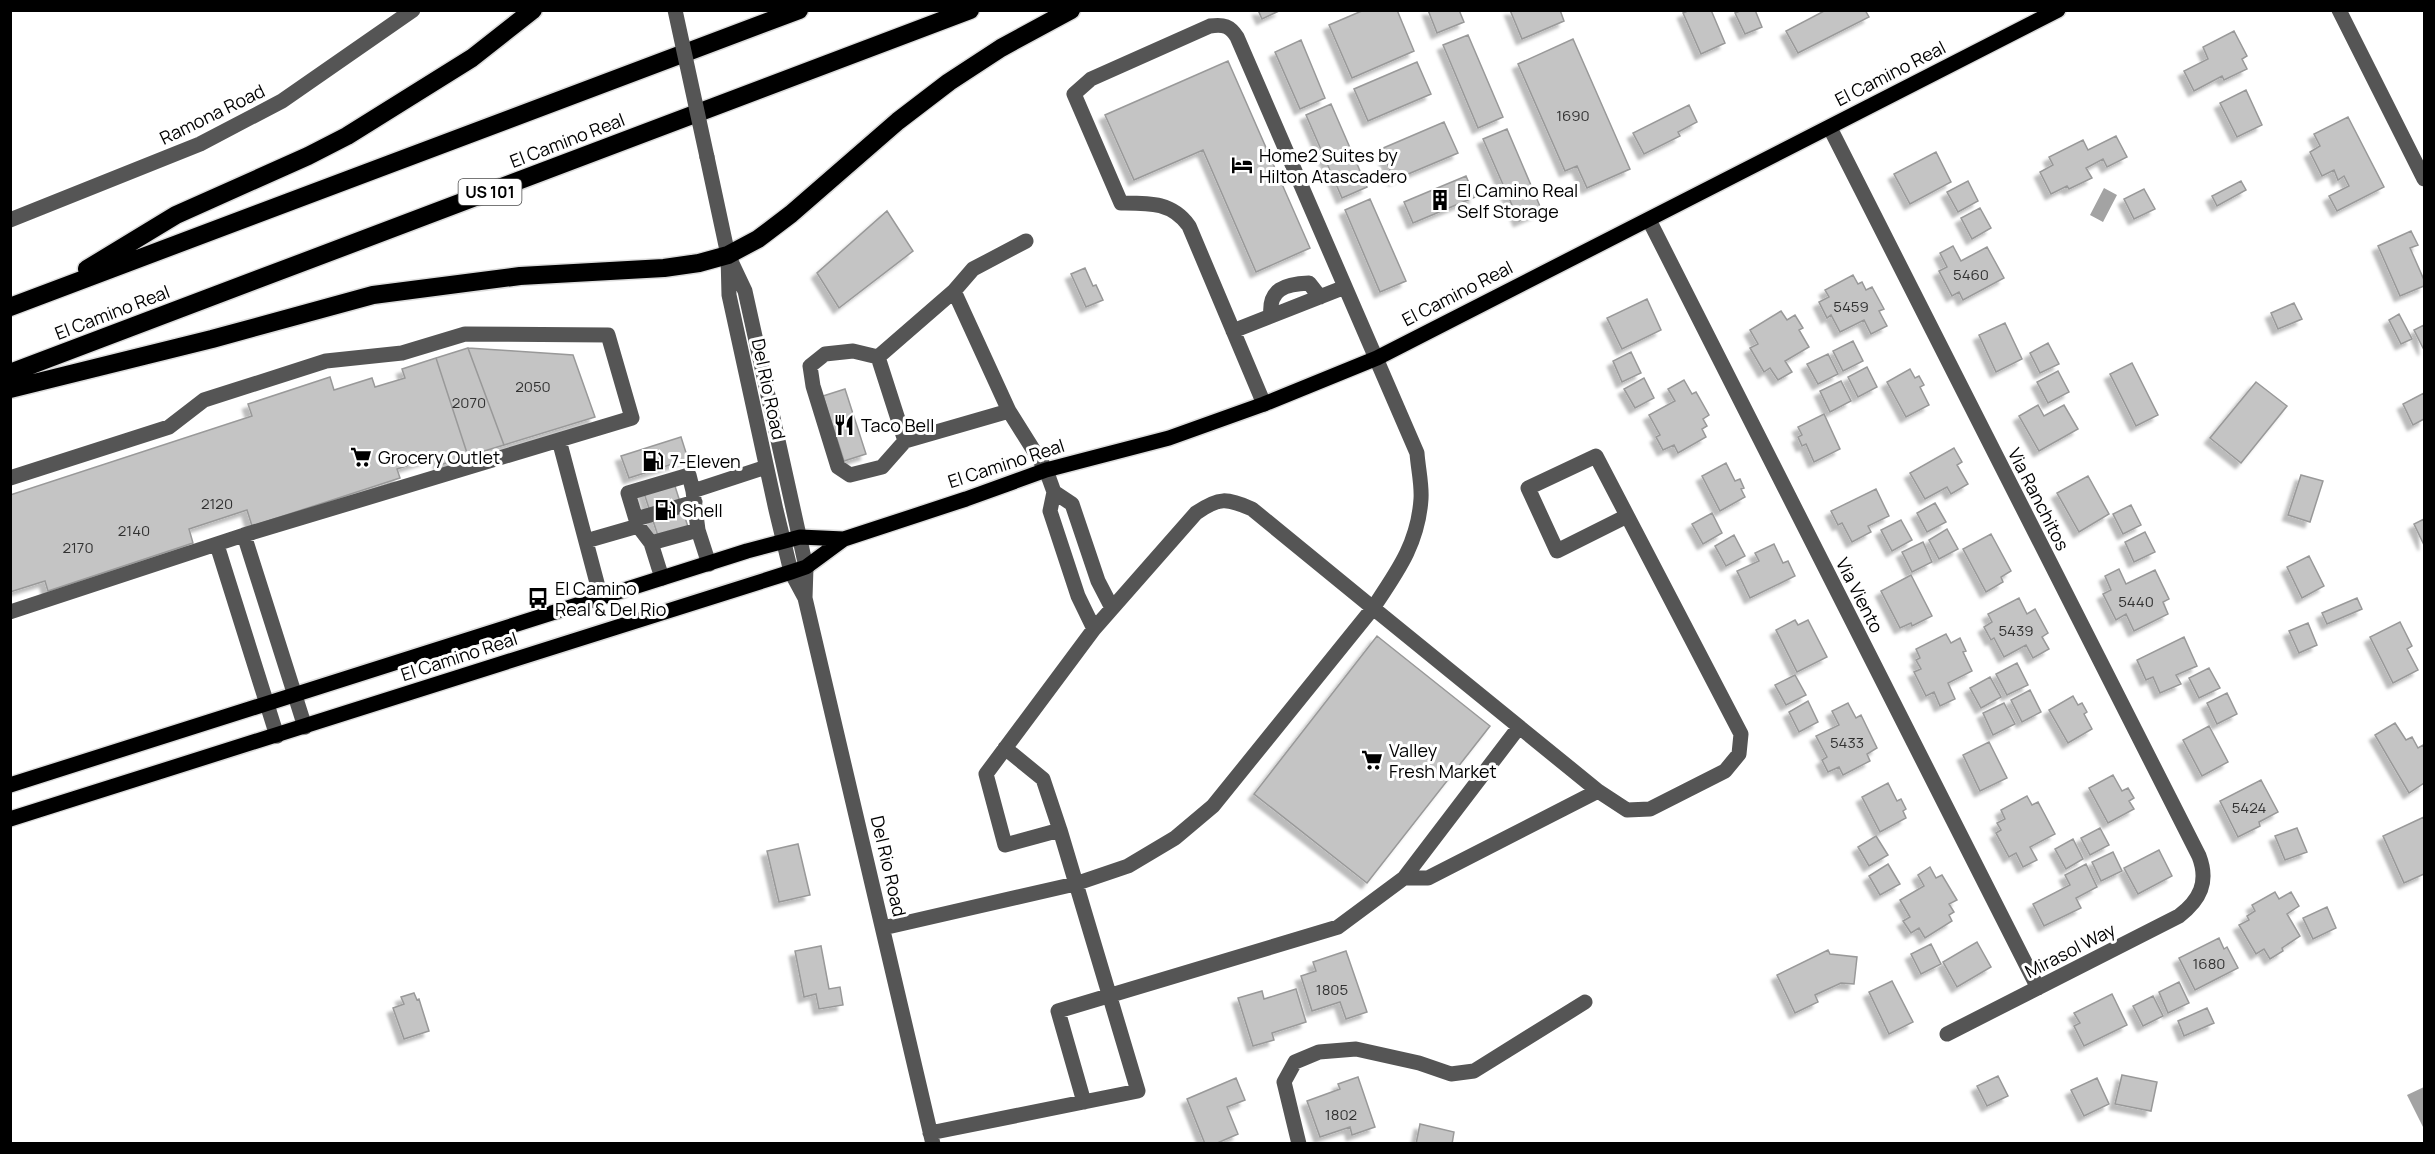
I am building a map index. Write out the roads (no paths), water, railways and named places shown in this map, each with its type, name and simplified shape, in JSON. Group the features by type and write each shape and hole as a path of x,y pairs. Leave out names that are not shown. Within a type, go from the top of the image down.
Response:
{"highway":[{"path":"50,292 176,215 308,156 372,122 472,58 533,10"},
{"path":"10,307 799,10"},
{"name":"El Camino Real","path":"10,373 970,10"},
{"path":"10,389 212,339 373,295 520,276 664,268 699,264 728,255 758,239 790,214 898,121 949,82 1001,48 1071,10"}],"main road":[{"name":"El Camino Real","path":"10,819 791,572 806,567 844,539 1046,470 1169,438 1264,404 1377,357 2058,10"},
{"name":"El Camino Real","path":"10,785 783,541 800,537 844,539"}],"street":[{"name":"Ramona Road","path":"10,220 211,139 282,101 413,10"},
{"name":"Del Rio Road","path":"675,10 728,255 729,295 766,467 791,572 805,598 931,1138"},
{"path":"2339,10 2424,179"},
{"path":"883,928 1075,884 1128,866 1175,838 1213,806 1373,608 1405,560 1416,533 1421,497 1417,453 1237,37 1231,28 1221,24 1210,26 1091,79 1074,94 1121,203 1162,206 1181,215 1189,226 1264,404"},
{"name":"Via Ranchitos","path":"1830,128 2199,856 2204,873 2201,890"},
{"name":"Via Viento","path":"1648,220 2038,988"},
{"path":"878,357 954,291 974,269 1026,241"},
{"name":"Del Rio Road","path":"728,255 745,291 806,567 805,598"},
{"path":"1271,316 1269,303 1276,292 1294,284 1309,283 1320,297"},
{"path":"1233,331 1345,287"},
{"path":"954,291 1009,411 1046,470 1054,492 1050,511 1078,596 1094,629"},
{"path":"10,478 169,427 204,400 326,361 402,353 465,334 608,335 632,418 244,536 10,612"},
{"path":"878,357 853,351 825,354 810,366 813,386 838,467 850,475 882,467 905,441 1009,411"},
{"path":"878,357 905,441"},
{"path":"559,440 601,598"},
{"path":"1060,830 1005,845 986,774 1094,629 1196,513 1212,502 1231,500 1252,509 1598,791 1627,810 1650,809 1725,771 1739,754 1741,734 1628,516 1596,456 1528,488 1557,551 1628,516"},
{"path":"586,541 637,522 766,467"},
{"path":"662,578 651,543 637,522 628,493 689,475 698,530 709,564"},
{"path":"1054,492 1072,504 1098,580 1113,608"},
{"path":"651,543 698,530"},
{"path":"244,536 305,727"},
{"path":"217,545 277,736"},
{"path":"1084,1102 1058,1011 1338,927 1404,878 1520,727"},
{"path":"931,1138 1138,1091 1043,779 1005,748"},
{"path":"1404,878 1428,878 1598,791"},
{"name":"Mirasol Way","path":"1947,1034 2179,916 2193,905 2201,890"},
{"path":"1299,1143 1284,1082 1295,1062 1319,1052 1356,1049 1451,1074 1474,1071 1585,1002"}],"place":[{"name":"Home2 Suites by Hilton Atascadero","path":"1242,165"},
{"name":"El Camino Real Self Storage","path":"1440,200"},
{"name":"Taco Bell","path":"844,425"},
{"name":"Grocery Outlet","path":"361,457"},
{"name":"7-Eleven","path":"653,461"},
{"name":"Shell","path":"665,510"},
{"name":"El Camino Real & Del Rio","path":"538,598"},
{"name":"Valley Fresh Market","path":"1372,760"}]}
